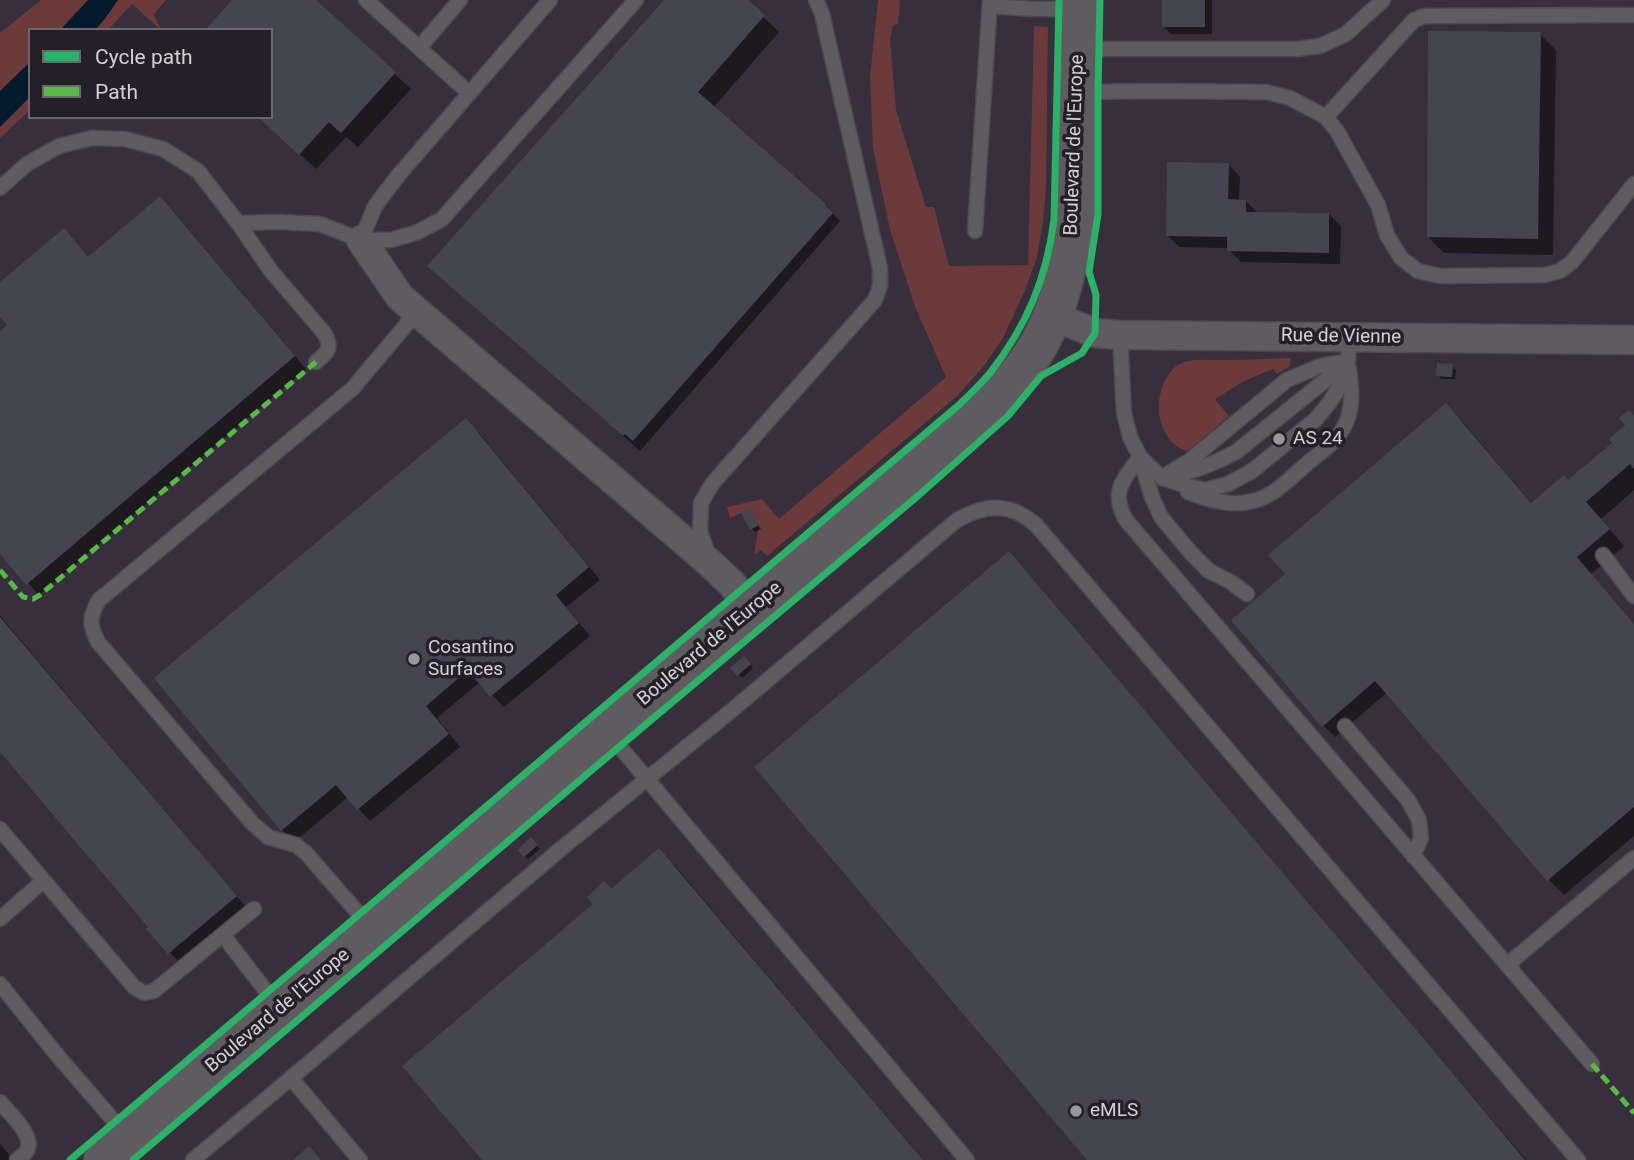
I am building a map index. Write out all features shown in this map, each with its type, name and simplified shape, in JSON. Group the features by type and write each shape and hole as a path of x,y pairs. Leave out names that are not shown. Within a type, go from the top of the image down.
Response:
{"street":[{"name":"Boulevard de l'Europe","path":"116,1149 956,436 1019,372 1039,344 1052,316 1064,281 1071,247 1076,215 1078,4"},
{"path":"361,240 400,297 712,565 732,584 751,609"},
{"name":"Rue de Vienne","path":"1052,316 1095,332 1120,335 1349,349 1634,340"}],"lane":[{"path":"366,0 469,93"},
{"path":"419,48 460,0"},
{"path":"361,240 375,206 397,177 550,0"},
{"path":"238,223 320,224 361,240 391,240 418,232 442,219 636,0"},
{"path":"712,565 701,531 701,503 712,484 875,300 880,286 880,268 822,14 816,0"},
{"path":"1078,49 1296,49 1321,46 1346,34 1383,0"},
{"path":"975,231 990,3 1034,9 1078,4"},
{"path":"1326,117 1414,20 1424,16 1634,15"},
{"path":"1077,92 1266,92 1290,98 1326,117 1337,131 1378,205 1387,235 1401,258 1418,271 1440,276 1544,275 1560,271 1572,262 1634,184"},
{"path":"0,188 27,164 59,146 92,138 125,139 163,149 198,171 271,271 325,334 329,343 328,351 316,362"},
{"path":"373,930 296,845 268,837 253,824 98,642 92,629 91,612 99,600 352,389 417,312"},
{"path":"1120,335 1124,413 1130,437 1161,517 1191,554 1209,570 1247,594"},
{"path":"1140,457 1162,478 1210,501 1232,504 1253,502 1272,493 1335,441 1347,422 1352,403 1349,349"},
{"path":"1162,478 1205,490 1228,484 1252,471 1316,419 1330,402 1340,384 1349,349"},
{"path":"1162,478 1189,461 1287,380 1320,366 1349,349"},
{"path":"1162,478 1190,473 1236,452 1349,349"},
{"path":"1140,457 1120,485 1121,510 1126,520 1592,1064"},
{"path":"193,1160 551,857 731,711 957,520 972,512 994,508 1010,509 1025,515 1036,525 1578,1160"},
{"path":"1603,555 1634,596"},
{"path":"1345,726 1408,800 1419,820 1421,838 1413,856"},
{"path":"607,732 967,1160"},
{"path":"0,829 134,987 144,993 154,991 254,909"},
{"path":"1507,965 1634,858"},
{"path":"0,919 43,881"},
{"path":"223,935 280,1009"},
{"path":"0,984 57,1055 116,1149"},
{"path":"291,1078 360,1160"},
{"path":"0,1102 26,1132 29,1142 27,1151 17,1160"}],"shaded area":[{"path":"0,0 1634,0 1634,1160 0,1160"},
{"path":"41,0 166,0 154,14 160,28 132,4 110,28 28,28 28,112 0,138 0,33"},
{"path":"878,0 900,0 898,24 893,25 890,39 896,110 926,207 934,207 949,266 1028,265 1034,26 1048,27 1046,187 1037,257 1003,338 983,367 958,395 767,556 761,550 754,555 759,525 750,509 730,518 727,507 762,499 779,519 946,377 916,309 890,230 873,148 870,77"},
{"path":"1291,358 1290,366 1277,374 1273,369 1244,381 1215,399 1229,416 1190,449 1181,449 1166,434 1160,419 1159,402 1168,376 1180,364 1196,360"}],"water":[{"path":"88,0 118,0 97,28 62,28"},
{"path":"28,64 28,99 0,127 0,91"}],"building":[{"path":"232,0 316,0 396,72 341,133 329,122 299,155 260,119 273,119 273,28 207,28"},
{"path":"664,0 748,0 765,15 698,92 833,213 633,441 625,434 623,436 427,266"},
{"path":"1162,0 1205,0 1205,27 1162,27"},
{"path":"1428,31 1541,32 1538,239 1427,237"},
{"path":"1167,162 1229,163 1228,199 1246,200 1246,212 1329,213 1329,253 1227,251 1227,237 1166,236"},
{"path":"160,196 295,356 26,585 0,554 0,331 7,325 0,317 0,282 64,228 88,257"},
{"path":"1437,363 1453,364 1452,377 1436,376"},
{"path":"1446,403 1531,503 1564,475 1568,480 1612,443 1609,439 1625,425 1619,418 1629,410 1634,416 1634,469 1630,464 1586,502 1610,529 1577,557 1634,624 1634,807 1547,881 1375,681 1322,727 1231,620 1285,574 1268,555"},
{"path":"466,418 589,567 556,595 579,623 490,697 468,670 426,706 449,734 357,810 336,785 281,831 154,678"},
{"path":"750,508 759,525 750,530 741,513"},
{"path":"1009,551 1525,1160 1087,1160 754,767"},
{"path":"0,617 237,896 168,954 0,752"},
{"path":"744,656 751,664 737,676 730,668"},
{"path":"531,837 538,845 524,857 517,850"},
{"path":"659,848 923,1160 482,1160 402,1066 593,904 587,897 604,881 611,889"},
{"path":"309,1146 321,1160 293,1160"}],"marked path":[{"path":"0,570 23,597 33,599 40,595 316,362"},
{"path":"1592,1064 1634,1113"}],"cycle path":[{"path":"70,1160 960,404 987,377 1014,337 1033,301 1050,242 1054,220 1059,0"},
{"path":"133,1160 919,495 1008,416 1041,376 1082,353 1095,333 1096,295 1089,272 1098,214 1100,0"}],"place":[{"name":"AS 24","path":"1279,439"},
{"name":"Cosantino Surfaces","path":"414,659"},
{"name":"eMLS","path":"1076,1111"}]}
